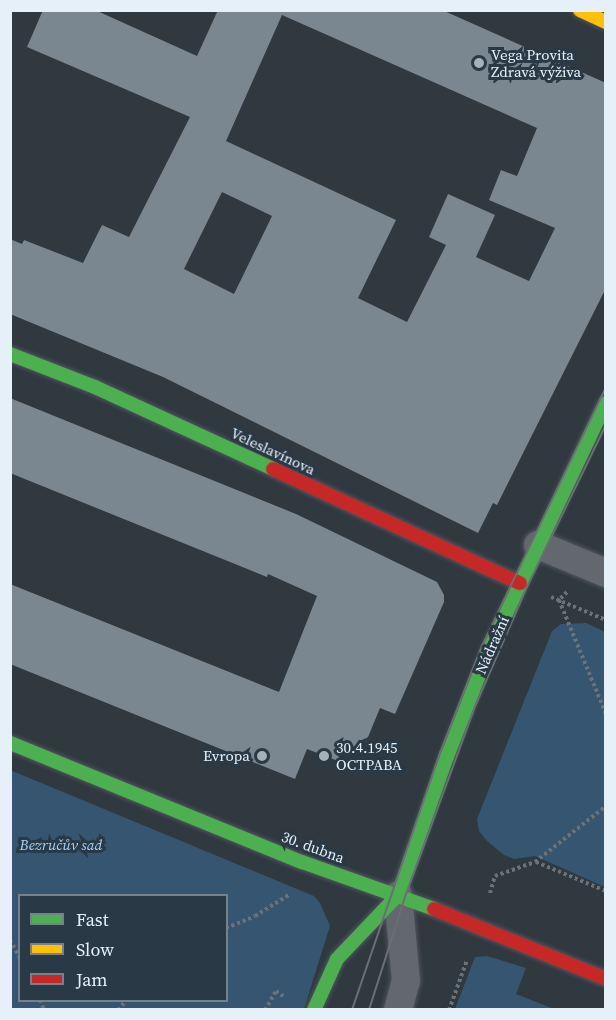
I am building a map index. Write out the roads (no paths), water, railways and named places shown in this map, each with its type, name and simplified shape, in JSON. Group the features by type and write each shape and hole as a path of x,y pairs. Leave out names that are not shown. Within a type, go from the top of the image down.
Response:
{"street":[{"path":"580,10 606,22"},
{"path":"602,10 606,15"},
{"name":"Veleslavínova","path":"10,354 95,387 520,583"},
{"name":"Nádražní","path":"314,1010 337,959 398,895 466,706 520,583 606,403"},
{"path":"538,545 606,573"},
{"name":"30. dubna","path":"10,742 302,862 398,895 606,980"},
{"name":"Nádražní","path":"398,895 406,981 398,1010"}],"tram line":[{"path":"352,1010 440,753 482,646 606,387"},
{"path":"369,1010 405,897 474,709 527,587 606,425"}],"place":[{"name":"Vega Provita Zdravá výživa","path":"479,63"},
{"name":"Evropa","path":"262,756"},
{"name":"30.4.1945 ОСТРАВА","path":"324,756"}],"park label":[{"name":"Bezručův sad","path":"61,845"}]}
